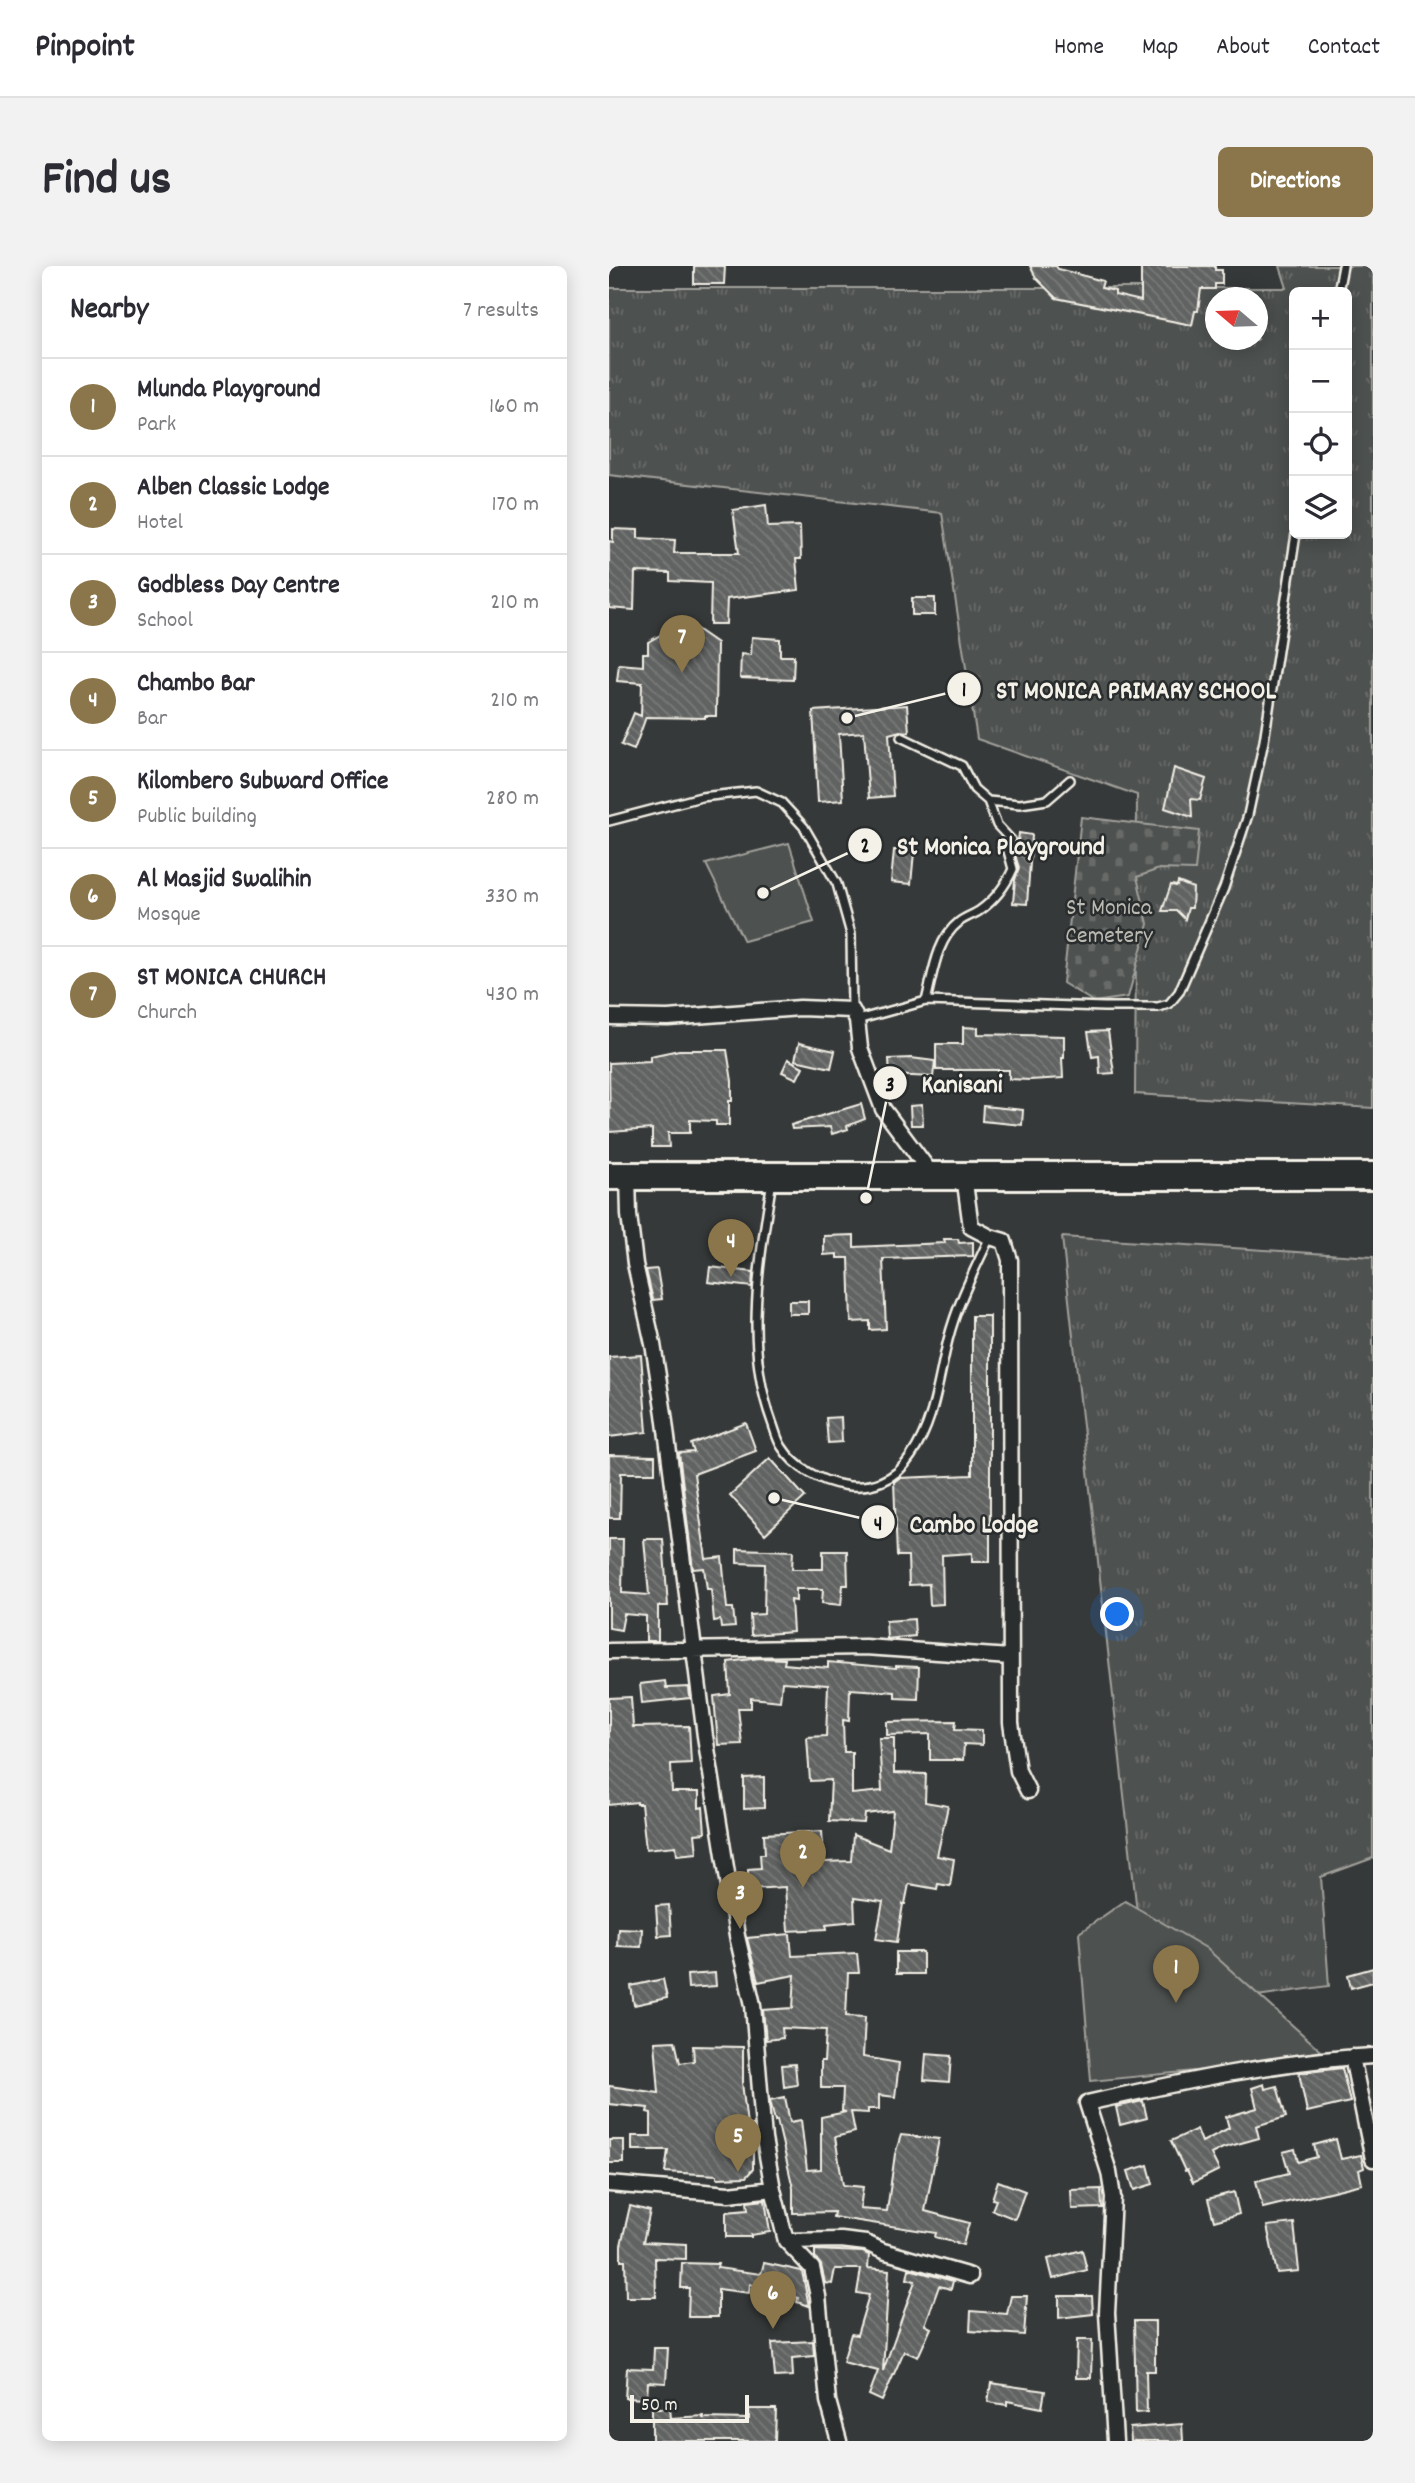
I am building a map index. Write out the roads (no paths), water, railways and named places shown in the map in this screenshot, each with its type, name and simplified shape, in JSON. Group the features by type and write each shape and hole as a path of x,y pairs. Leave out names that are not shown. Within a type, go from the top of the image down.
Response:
{"highway":[{"path":"619,1176 1373,1176"}],"street":[{"path":"609,1017 668,1018 800,1008 855,1015 860,1048 883,1109 933,1176"},
{"path":"619,1176 629,1215 635,1264 653,1344 664,1414 705,1736 737,1936 753,2005 764,2139 772,2189 786,2241 812,2268 818,2296 828,2401 839,2441"},
{"path":"964,1176 971,1227 1004,1241 1010,1260 1011,1723 1018,1771 1028,1791"},
{"path":"609,1651 865,1647 1010,1657"},
{"path":"1115,2441 1107,2313 1113,2197 1109,2172 1087,2103 1190,2080 1373,2056"},
{"path":"1352,2057 1373,2158"},
{"path":"609,2184 729,2194 772,2189"},
{"path":"786,2241 841,2240 866,2243 883,2251 970,2276"}],"lane":[{"path":"1339,287 1343,266"},
{"path":"609,821 701,797 755,791 782,803 804,827 837,884 851,934 855,1015 926,1001 1104,1007 1158,1007 1169,1004 1179,992 1224,888 1248,816 1265,741 1295,539"},
{"path":"901,737 962,766 974,789 988,801 997,825 1011,841 1008,850 1013,869 1003,890 979,911 959,922 942,943 926,1001"},
{"path":"988,801 1020,804 1047,800 1070,780"},
{"path":"772,1176 760,1264 755,1334 764,1400 782,1447 810,1475 831,1483 860,1489 891,1478 911,1457 932,1415 955,1315 990,1237"}],"place":[{"name":"ST MONICA CHURCH","path":"682,673"},
{"name":"ST MONICA PRIMARY SCHOOL","path":"847,718"},
{"name":"St Monica Playground","path":"763,893"},
{"name":"Kanisani","path":"866,1198"},
{"name":"Chambo Bar","path":"731,1277"},
{"name":"Cambo Lodge","path":"774,1498"},
{"name":"Alben Classic Lodge","path":"803,1888"},
{"name":"Godbless Day Centre","path":"740,1929"},
{"name":"Mlunda Playground","path":"1176,2003"},
{"name":"Kilombero Subward Office","path":"738,2172"},
{"name":"Al Masjid Swalihin","path":"773,2329"}],"park label":[{"name":"St Monica Cemetery","path":"1109,923"}]}
